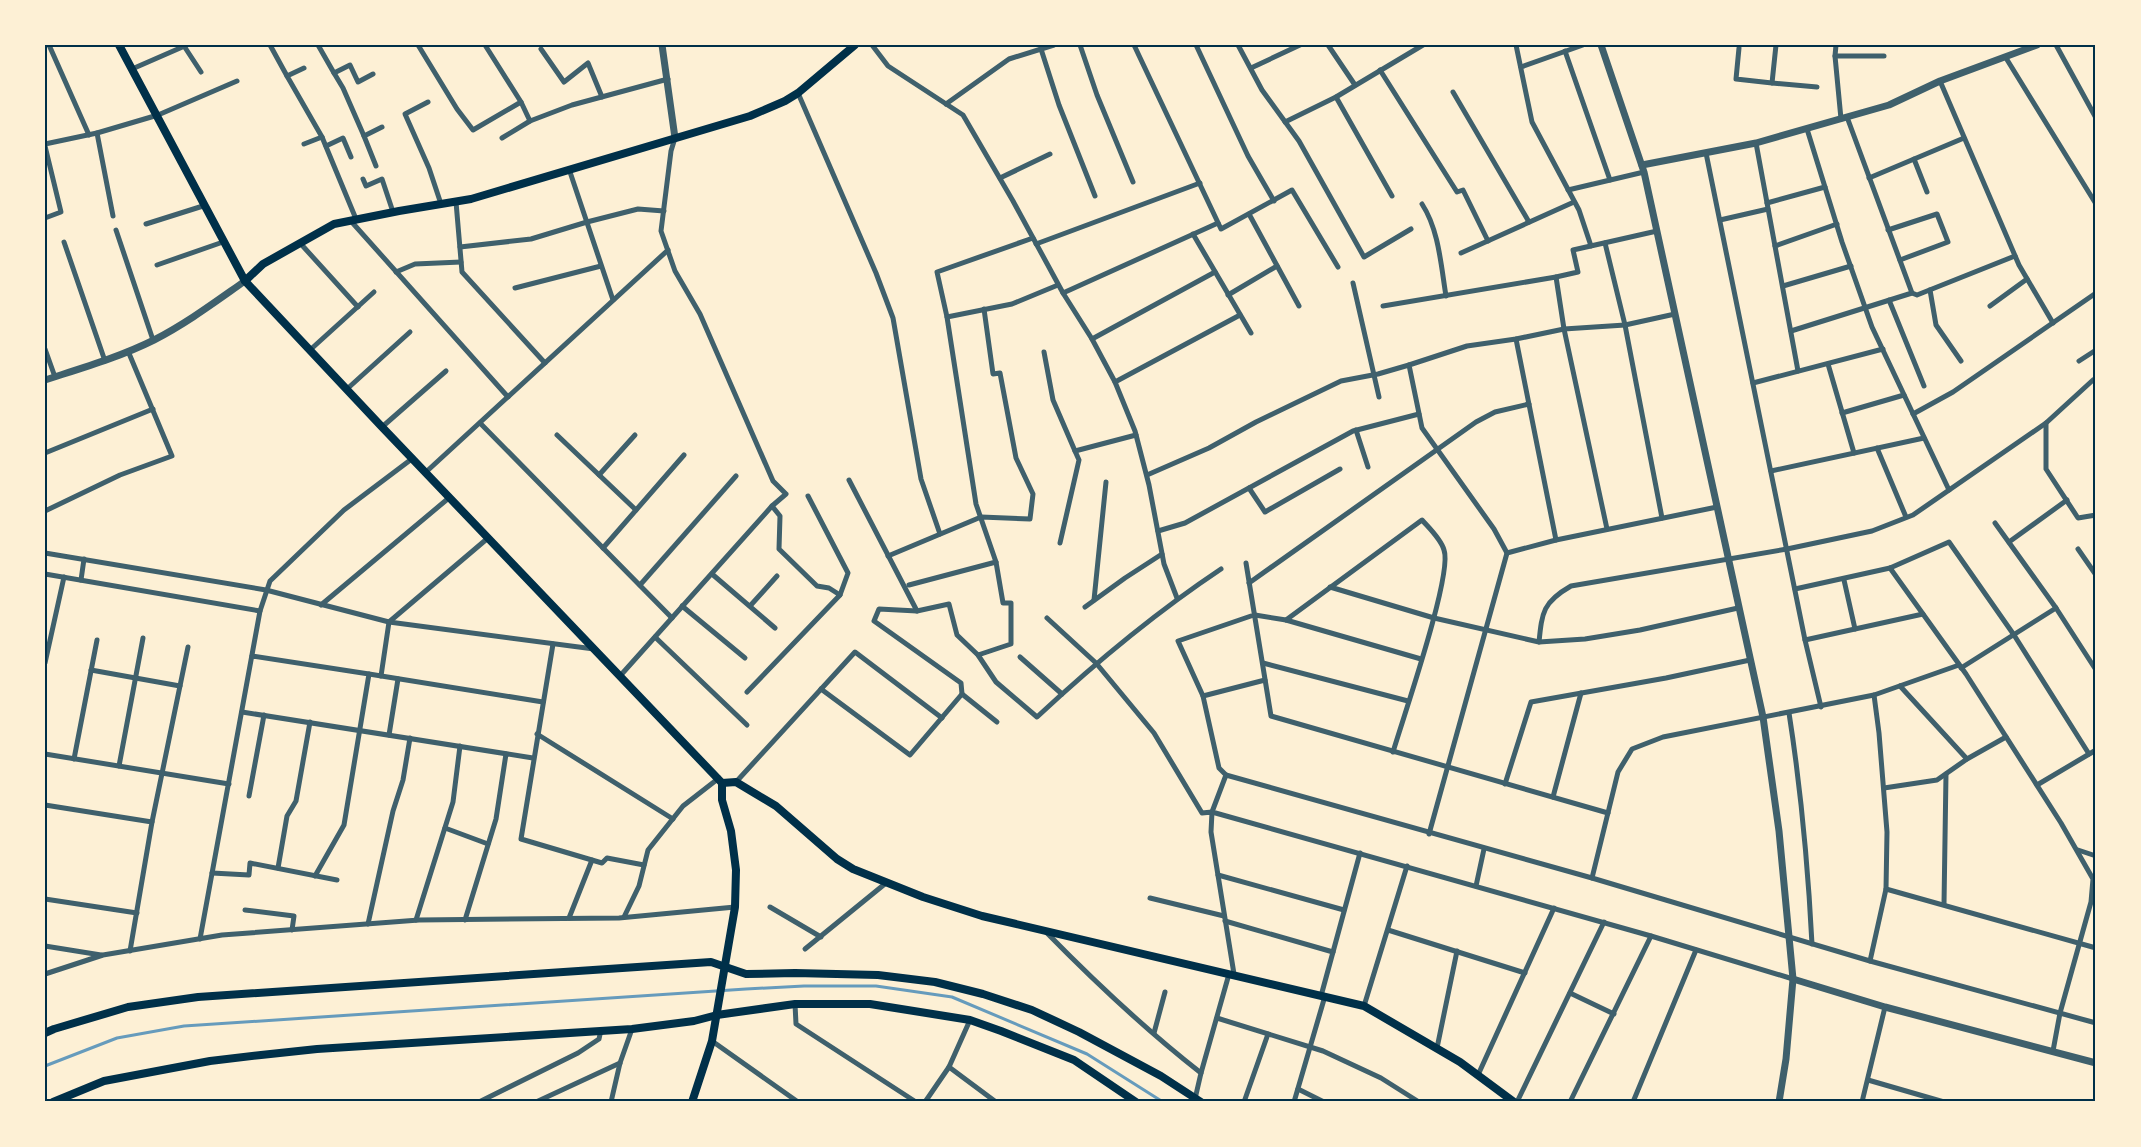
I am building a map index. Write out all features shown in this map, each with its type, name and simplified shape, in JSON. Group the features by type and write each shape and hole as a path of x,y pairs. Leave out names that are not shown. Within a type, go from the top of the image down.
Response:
{"main road":[{"path":"119,45 245,281 382,428 720,781 722,800 731,831 736,870 735,907 717,1015 692,1102"},
{"path":"245,281 263,264 334,224 471,199 750,116 798,93 855,45"},
{"path":"720,781 736,782 776,806 845,864 886,883 982,916 1364,1006 1437,1048 1515,1102"},
{"path":"45,1033 128,1007 198,997 711,962 746,974 878,975 935,982 983,994 1032,1010 1080,1032 1161,1076 1198,1100"},
{"path":"53,1102 104,1081 210,1061 317,1049 632,1029 795,1004 870,1004 970,1020 1074,1060 1136,1102"}],"street":[{"path":"48,45 89,135"},
{"path":"270,45 322,137 353,220 396,272 508,397"},
{"path":"318,45 343,88 376,166"},
{"path":"418,45 457,110 473,130 521,102"},
{"path":"485,45 521,102 530,122"},
{"path":"620,676 772,506 786,494 773,481 700,314 675,271 662,231 671,151 675,138 663,45"},
{"path":"872,45 888,66 963,115 1058,285 1092,339 1114,382 1136,435 1162,554 1176,598"},
{"path":"946,104 1009,58 1054,45"},
{"path":"1080,45 1097,96 1133,182"},
{"path":"1134,45 1221,229 1292,190 1338,267"},
{"path":"1197,45 1248,156 1274,201"},
{"path":"1238,45 1262,90 1299,141 1364,257 1411,229"},
{"path":"1251,68 1300,45"},
{"path":"1328,45 1355,85"},
{"path":"1285,122 1336,97 1423,45"},
{"path":"1516,45 1532,122 1574,201 1591,246"},
{"path":"1521,67 1583,45"},
{"path":"1601,45 1643,169 1763,717 1779,831 1793,979 1786,1059 1779,1102"},
{"path":"1772,82 1776,45"},
{"path":"1836,45 1835,56 1844,118 1869,178 1911,293"},
{"path":"1568,190 1706,153 1756,143 1889,105 1940,81 2037,45"},
{"path":"2056,45 2096,118"},
{"path":"132,69 185,46 201,72"},
{"path":"1739,48 1736,79 1817,87"},
{"path":"541,49 564,82 588,63 602,97"},
{"path":"1041,49 1059,105 1095,196"},
{"path":"1565,51 1610,180"},
{"path":"1835,56 1884,56"},
{"path":"2006,58 2096,204"},
{"path":"334,73 350,65 358,82 373,74"},
{"path":"287,76 304,68"},
{"path":"1380,70 1457,192 1463,190 1488,241"},
{"path":"502,138 530,122 602,97 668,79"},
{"path":"45,218 61,212 45,145 98,133 158,115 237,81"},
{"path":"1940,81 2015,256 2053,323"},
{"path":"1453,92 1529,222"},
{"path":"798,93 876,273 893,318 921,479 940,534"},
{"path":"1336,97 1392,196"},
{"path":"428,102 405,114 429,168 441,204"},
{"path":"364,136 382,127"},
{"path":"1807,129 1865,307 1949,490"},
{"path":"98,133 113,216"},
{"path":"304,144 322,137"},
{"path":"326,146 343,138 351,157"},
{"path":"1869,178 1964,138"},
{"path":"1756,143 1798,371"},
{"path":"1706,153 1805,640 1821,707"},
{"path":"1000,178 1050,154"},
{"path":"1914,159 1927,192"},
{"path":"569,169 613,300"},
{"path":"363,179 366,186 382,179 393,212"},
{"path":"978,656 1011,644 1011,603 1003,603 996,562 976,504 947,316 937,272 1200,183"},
{"path":"1720,220 1826,187"},
{"path":"1461,254 1574,201"},
{"path":"456,202 462,272 545,363"},
{"path":"1422,204 1427,211 1439,253 1446,296"},
{"path":"146,224 203,206"},
{"path":"460,247 531,239 638,209 664,211"},
{"path":"1249,214 1299,306"},
{"path":"1888,230 1937,214 1948,242 1899,260"},
{"path":"1063,293 1218,223"},
{"path":"1775,246 1837,224"},
{"path":"116,230 153,340"},
{"path":"1383,306 1578,272 1573,250 1657,231"},
{"path":"1193,234 1251,333"},
{"path":"64,242 105,361"},
{"path":"157,265 223,242"},
{"path":"300,243 358,307"},
{"path":"1605,243 1625,325 1662,518"},
{"path":"426,472 668,250"},
{"path":"1791,331 1911,293 1917,295 2015,256"},
{"path":"396,272 415,264 461,262"},
{"path":"515,288 601,266"},
{"path":"1228,294 1277,266"},
{"path":"1783,286 1851,266"},
{"path":"1092,339 1215,272"},
{"path":"1557,277 1564,329 1607,530"},
{"path":"1990,306 2027,279"},
{"path":"45,380 105,361 153,340 194,317 245,281"},
{"path":"1353,282 1379,397"},
{"path":"947,316 1012,304 1058,285"},
{"path":"1930,290 1936,325 1961,361"},
{"path":"310,350 374,292"},
{"path":"1913,414 1953,392 2096,293"},
{"path":"1889,300 1924,386"},
{"path":"888,556 981,517 1030,519 1033,494 1016,458 1000,374 993,374 984,309"},
{"path":"1146,475 1209,447 1341,381 1374,375 1467,346 1564,329 1625,325 1675,314"},
{"path":"1114,382 1240,315"},
{"path":"347,389 410,332"},
{"path":"1516,339 1556,540"},
{"path":"45,349 55,377"},
{"path":"1753,383 1883,349"},
{"path":"2079,361 2096,350"},
{"path":"45,512 120,475 172,456 128,351"},
{"path":"1044,352 1053,400 1079,460 1059,543"},
{"path":"1828,364 1854,453"},
{"path":"1408,365 1422,428 1494,529 1507,553 1429,834"},
{"path":"382,428 446,371"},
{"path":"1539,642 1543,611 1558,593 1571,586 1787,549 1872,531 1906,517 2046,423 2093,380"},
{"path":"1842,413 1904,395"},
{"path":"1250,583 1437,449 1495,412 1529,404"},
{"path":"45,453 153,409"},
{"path":"1158,531 1185,523 1356,430 1419,414"},
{"path":"480,423 672,618"},
{"path":"2046,423 2046,469 2078,518 2096,514"},
{"path":"1356,430 1368,467"},
{"path":"557,435 636,510"},
{"path":"599,475 635,435"},
{"path":"1075,451 1136,435"},
{"path":"1771,471 1924,438"},
{"path":"1877,448 1906,517"},
{"path":"603,548 684,455"},
{"path":"200,939 260,611 266,590 270,581 344,510 413,458"},
{"path":"1249,488 1265,512 1340,469"},
{"path":"640,585 736,476"},
{"path":"849,480 917,611"},
{"path":"1094,600 1106,482"},
{"path":"747,693 840,595 848,573 808,496"},
{"path":"321,605 450,497"},
{"path":"2009,542 2067,501"},
{"path":"772,506 780,516 779,549 817,586 830,588 840,595"},
{"path":"1507,553 1556,540 1717,507"},
{"path":"1286,620 1422,520 1444,549 1446,565 1434,618 1393,752"},
{"path":"1995,523 2056,608 2096,669"},
{"path":"381,676 389,622 488,538"},
{"path":"1795,589 1890,568 1949,542 2014,634 2089,754"},
{"path":"2078,549 2096,575"},
{"path":"45,553 266,590 389,622 594,649"},
{"path":"1085,607 1162,554"},
{"path":"81,580 84,559"},
{"path":"909,585 996,562"},
{"path":"1246,563 1271,716 1608,813"},
{"path":"1890,568 1960,666 2006,736 2078,850 2093,879 2093,903 2078,943 2053,1051"},
{"path":"821,689 910,755 962,694 961,683 874,621 879,609 917,611 949,604 957,635 978,656 996,682 1037,717 1096,663 1176,598 1221,569"},
{"path":"45,574 260,611"},
{"path":"711,574 775,628"},
{"path":"750,606 777,576"},
{"path":"45,663 64,577"},
{"path":"1845,579 1855,629"},
{"path":"1330,587 1434,618 1539,642 1585,639 1640,630 1738,608"},
{"path":"682,606 745,658"},
{"path":"1592,878 1618,772 1632,749 1663,737 1874,695 1960,666 2056,608"},
{"path":"1805,640 1923,614"},
{"path":"1421,659 1286,620 1253,616 1178,641 1203,696 1219,768 1226,775 1429,834 1592,878 1789,938 2096,1023"},
{"path":"1047,618 1096,663 1154,733 1202,813 1212,812 1407,866 1604,922 1885,1007 2096,1062"},
{"path":"655,637 747,725"},
{"path":"119,766 143,638"},
{"path":"74,759 97,640"},
{"path":"553,644 521,839 602,863 607,858 644,865"},
{"path":"130,951 152,822 188,647"},
{"path":"736,782 855,652 942,718"},
{"path":"252,656 543,702"},
{"path":"1020,657 1062,694"},
{"path":"1504,784 1531,702 1666,678 1750,660"},
{"path":"1263,663 1408,701"},
{"path":"91,670 180,686"},
{"path":"315,876 344,825 369,674"},
{"path":"388,735 398,679"},
{"path":"1203,696 1265,680"},
{"path":"1900,686 1967,759"},
{"path":"1552,797 1581,693"},
{"path":"962,694 997,722"},
{"path":"1870,961 1886,889 1887,832 1874,695"},
{"path":"242,711 533,758"},
{"path":"1789,713 1808,860 1812,944"},
{"path":"249,796 264,715"},
{"path":"278,868 287,816 296,801 310,722"},
{"path":"537,734 673,819"},
{"path":"1884,788 1937,780 2006,736"},
{"path":"368,924 410,738"},
{"path":"416,920 453,801 460,746"},
{"path":"2037,785 2096,750"},
{"path":"45,754 229,784"},
{"path":"465,920 496,819 506,754"},
{"path":"1944,904 1946,774"},
{"path":"1198,1100 1201,1073 1232,974 1211,832 1212,812 1226,775"},
{"path":"624,917 639,886 648,850 682,806 720,781"},
{"path":"45,805 152,822"},
{"path":"445,828 488,844"},
{"path":"1476,886 1484,849"},
{"path":"2078,850 2096,856"},
{"path":"1294,1102 1311,1046 1333,952 1360,853"},
{"path":"569,918 592,860"},
{"path":"212,873 249,875 250,863 337,880"},
{"path":"1364,1006 1407,866"},
{"path":"1218,875 1344,910"},
{"path":"806,949 886,883"},
{"path":"1886,889 2096,948"},
{"path":"1150,898 1225,918 1333,952"},
{"path":"45,899 137,913"},
{"path":"45,974 103,955 200,939 292,930 416,920 624,917 735,907"},
{"path":"770,907 821,936"},
{"path":"1478,1075 1554,908"},
{"path":"245,910 294,916 292,930"},
{"path":"1515,1102 1604,922"},
{"path":"1045,930 1087,974 1201,1073"},
{"path":"1388,930 1525,973"},
{"path":"1570,1102 1651,936"},
{"path":"45,946 103,955"},
{"path":"1632,1102 1696,950"},
{"path":"1437,1048 1457,951"},
{"path":"1154,1033 1165,992"},
{"path":"1570,993 1614,1014"},
{"path":"795,1004 796,1024 916,1102"},
{"path":"1862,1102 1885,1007"},
{"path":"1217,1017 1311,1046 1381,1078 1419,1102"},
{"path":"925,1102 949,1067 970,1020"},
{"path":"611,1102 620,1063 632,1029"},
{"path":"479,1102 578,1053 599,1039 601,1030"},
{"path":"1244,1102 1268,1034"},
{"path":"711,1041 798,1102"},
{"path":"536,1102 620,1063"},
{"path":"949,1067 996,1102"},
{"path":"1868,1080 1944,1102"},
{"path":"1298,1089 1324,1102"}],"waterway":[{"path":"45,1066 117,1038 184,1026 746,989 876,986 952,997 1087,1054 1163,1102"}]}
